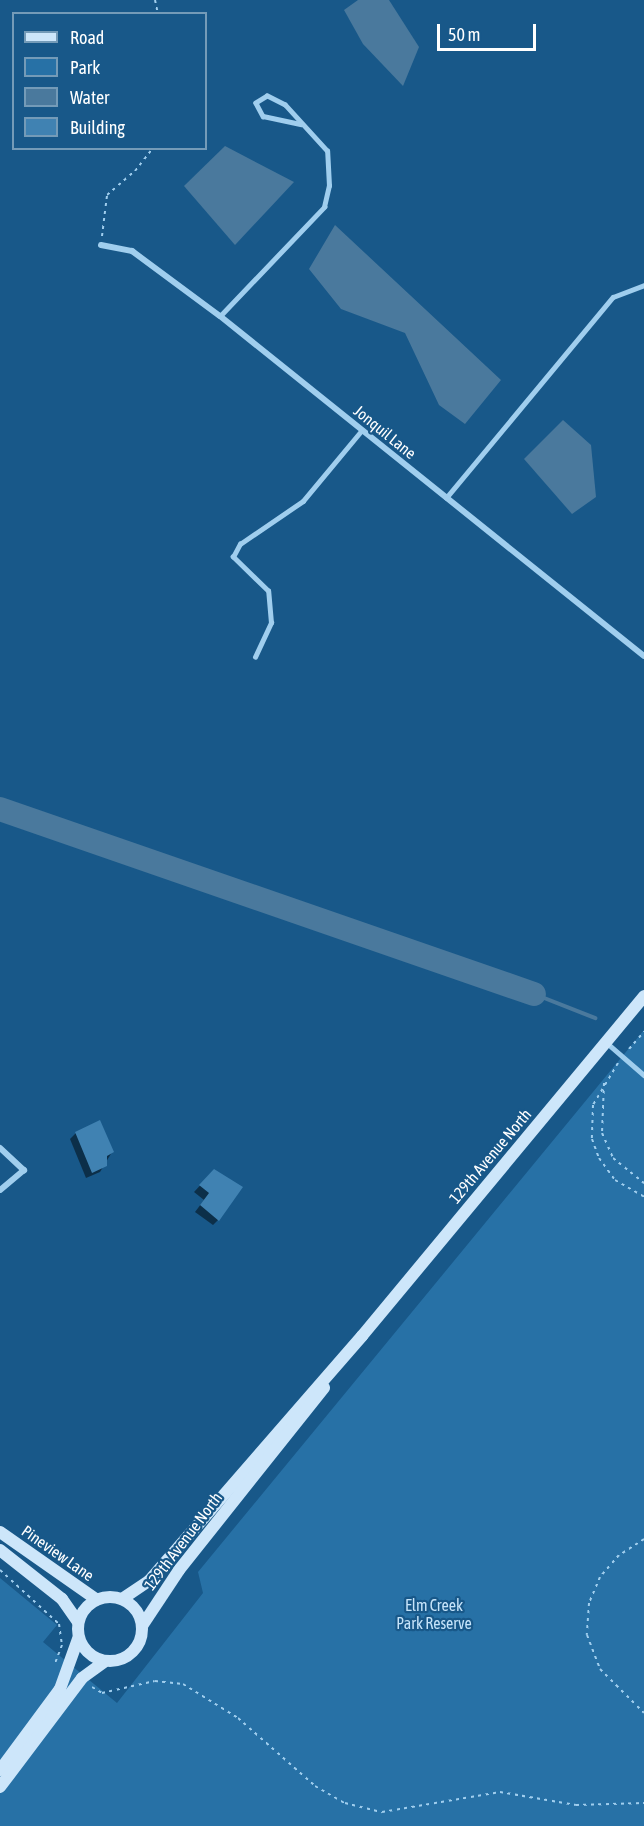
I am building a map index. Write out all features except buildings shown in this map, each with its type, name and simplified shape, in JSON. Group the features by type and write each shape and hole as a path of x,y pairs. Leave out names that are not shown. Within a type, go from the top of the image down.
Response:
{"main road":[{"name":"129th Avenue North","path":"122,1599 149,1581 362,1336 644,996"},
{"name":"129th Avenue North","path":"142,1626 179,1569 362,1336"},
{"name":"Pineview Lane","path":"0,1532 97,1600"},
{"name":"Pineview Lane","path":"0,1550 62,1599 78,1622"},
{"path":"0,1770 60,1689 78,1639 78,1622 83,1610 97,1600 122,1599 136,1610 142,1626 141,1636 132,1653 104,1662 82,1678 0,1787"},
{"path":"78,1639 88,1654 104,1662"}],"street":[{"name":"Jonquil Lane","path":"101,245 132,251 220,316 644,656"},
{"path":"0,1148 24,1170 0,1190"}],"lane":[{"path":"220,316 324,207 329,186 327,152 285,105 267,96 256,104 263,116 301,124"},
{"path":"446,498 613,297 644,285"},
{"path":"255,657 271,623 268,591 232,557 240,544 303,501 362,430"},
{"path":"606,1043 644,1075"}],"path":[{"path":"101,245 107,195 135,171 151,150"},
{"path":"644,1183 613,1158 602,1133 605,1081 591,1117 596,1152 615,1180 644,1197"},
{"path":"644,1539 612,1561 600,1577 589,1603 587,1635 600,1669 644,1713"},
{"path":"0,1570 59,1624 62,1645 53,1662"},
{"path":"88,1683 102,1693 155,1682 183,1684 238,1718 315,1786 345,1803 382,1812 500,1792 576,1805 644,1803"}],"green space":[{"name":"Elm Creek Park Reserve","path":"644,1030 644,1826 0,1826 0,1578 57,1625 43,1642 117,1703 203,1593 198,1572"}],"water":[{"path":"358,0 389,0 419,47 403,86 363,44 344,10"},
{"path":"225,146 294,182 235,245 184,186"},
{"path":"335,225 501,380 465,424 439,405 405,333 341,309 309,269"},
{"path":"563,420 591,445 596,497 572,514 524,459"}],"waterway":[{"path":"0,809 534,994"},
{"path":"534,994 595,1018"}]}
